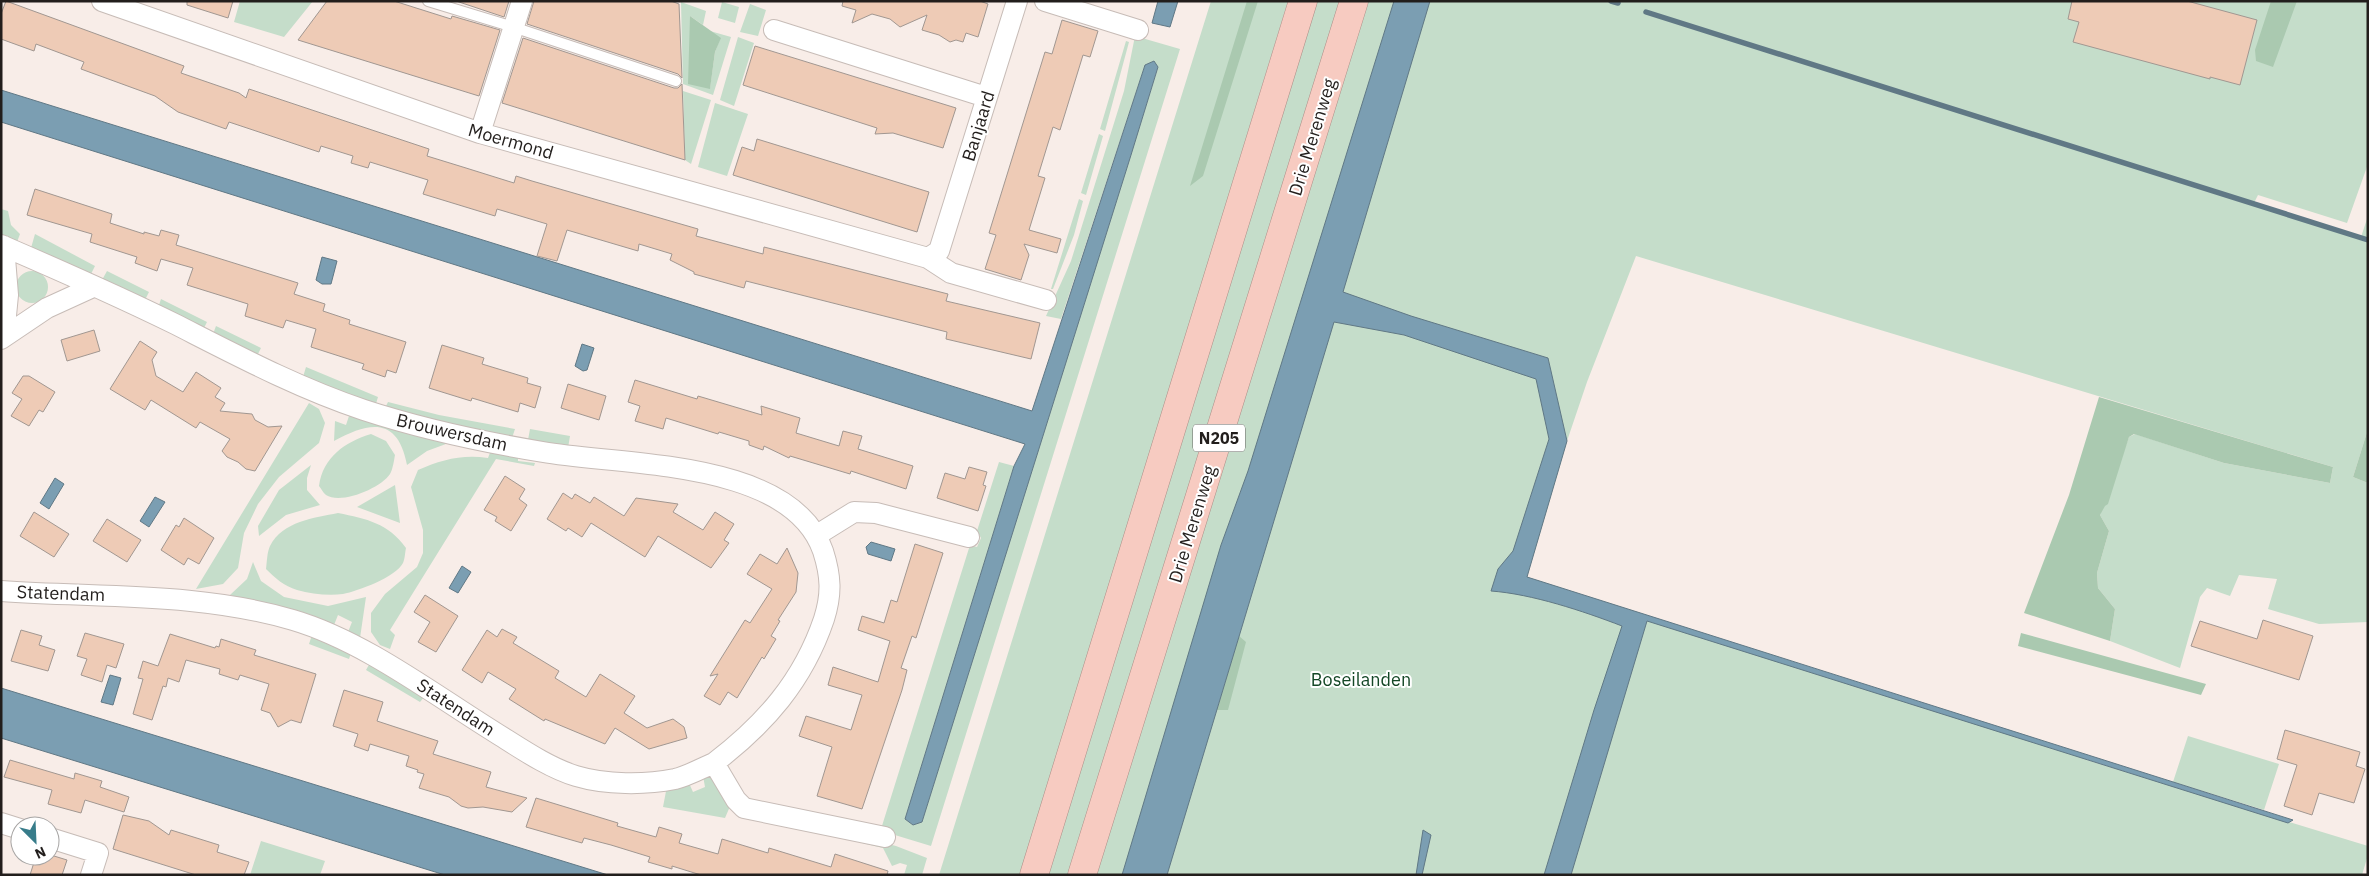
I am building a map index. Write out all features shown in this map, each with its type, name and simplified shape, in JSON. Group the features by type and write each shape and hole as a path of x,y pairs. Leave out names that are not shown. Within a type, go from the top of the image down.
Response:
{"highway":[{"name":"N205","path":"1034,875 1304,1"},
{"name":"Drie Merenweg","path":"1082,875 1354,1"}],"street":[{"name":"Moermond","path":"102,1 480,133 934,255 951,273 1046,300"},
{"path":"480,133 522,1"},
{"name":"Banjaard","path":"934,255 1017,1"},
{"path":"1046,1 1138,30"},
{"path":"774,30 986,97"},
{"name":"Brouwersdam","path":"3,245 131,302 261,367 362,410 420,427 481,441 546,453 662,466 736,480 783,501 804,519 818,535 830,572 828,607 817,639 802,671 781,699 740,743 714,763"},
{"name":"Brouwersdam","path":"2,337 8,295 3,245"},
{"name":"Brouwersdam","path":"2,337 47,308 93,286"},
{"path":"818,535 854,512 861,512 876,513 970,537"},
{"name":"Statendam","path":"1,591 49,594 135,595 234,606 317,627 389,664 526,752 576,776 630,784 676,779 714,763"},
{"path":"714,763 736,800 744,808 885,837"},
{"path":"60,841 98,853 91,875"}],"lane":[{"path":"428,1 514,27 676,81"}],"green space":[{"path":"240,1 313,1 284,37 234,22"},
{"path":"1211,1 1288,1 1021,875 939,875"},
{"path":"1247,1 1258,1 1203,176 1190,186"},
{"path":"1317,1 1341,1 1074,875 1045,875"},
{"name":"Boseilanden","path":"1366,1 2368,1 2368,164 2347,223 2258,195 2254,203 2361,237 2368,216 2368,429 2353,477 2368,483 2368,622 2319,624 2268,609 2277,579 2239,575 2230,596 2207,588 2200,597 2180,668 2110,641 2115,609 2098,588 2097,573 2109,531 2100,515 2129,437 2135,434 2224,463 2330,483 2333,467 1636,256 1587,382 1567,441 1527,577 2087,756 2087,760 2368,846 2368,855 2362,875 1095,875"},
{"path":"2271,1 2297,1 2273,67 2256,61 2255,50"},
{"path":"681,2 706,11 703,25 690,16 710,88 715,52 720,39 710,31 731,37 713,95 683,84"},
{"path":"722,2 739,7 735,23 718,18"},
{"path":"750,4 766,10 758,36 740,32"},
{"path":"690,16 721,38 715,52 710,89 688,84"},
{"path":"1135,36 1180,49 931,846 885,832 881,829 970,545 977,547 981,538 977,531 999,462 1014,466 905,819 913,825 922,822 1158,68 1154,61 1145,65 1061,319 1046,316 1071,261 1124,91"},
{"path":"738,37 754,43 734,106 720,100"},
{"path":"1126,41 1129,42 1105,131 1100,129"},
{"path":"683,91 711,100 691,164 685,160"},
{"path":"715,103 748,114 727,176 698,167"},
{"path":"1099,134 1103,136 1086,195 1081,193"},
{"path":"1079,199 1083,201 1074,235 1053,289 1051,289"},
{"path":"1,209 8,211 11,225 20,234 17,242 1,236"},
{"path":"35,234 95,266 91,274 31,248"},
{"path":"32,271 44,275 48,287 44,299 32,303 20,299 16,287 20,275"},
{"path":"107,271 149,292 145,300 102,280"},
{"path":"161,299 207,322 203,330 158,308"},
{"path":"216,326 261,348 257,356 213,334"},
{"path":"306,367 378,397 375,407 303,377"},
{"path":"2099,397 2333,467 2330,483 2224,463 2134,434 2129,437 2108,504 2100,515 2109,531 2097,573 2098,588 2115,609 2110,641 2024,613 2069,495"},
{"path":"388,402 439,415 515,429 512,438 384,410"},
{"path":"309,403 319,409 325,423 319,443 279,477 258,504 244,533 238,568 223,584 196,589"},
{"path":"349,416 401,431 454,441 427,451 407,465 403,449 397,438 389,431 381,428 371,427 359,430 334,441 335,421 346,425"},
{"path":"530,429 570,436 568,448 528,440"},
{"path":"2368,429 2368,483 2353,477"},
{"path":"371,434 386,441 395,455 390,474 378,485 360,493 341,498 333,498 326,495 319,486 321,476 330,459 352,441"},
{"path":"491,450 518,456 518,461 535,463 534,466 496,459 390,630 395,635 390,649 380,645 371,632 371,613 385,594 417,567 423,553 423,530 411,487 418,470 452,459 469,457 488,458"},
{"path":"311,465 307,478 307,490 320,505 286,515 259,536 258,526 279,490"},
{"path":"395,485 400,523 357,507"},
{"path":"338,513 368,520 392,533 406,548 404,561 399,568 367,587 332,595 297,590 280,581 266,569 270,546 283,531 300,522"},
{"path":"253,562 261,581 284,597 328,606 366,597 360,638 348,632 352,622 338,615 334,625 230,595 247,579"},
{"path":"2021,633 2206,684 2201,695 2018,646"},
{"path":"312,635 351,653 349,659 309,644"},
{"path":"1239,636 1246,642 1228,710 1217,710"},
{"path":"370,663 425,696 420,702 366,670"},
{"path":"2188,736 2279,764 2264,810 2173,782"},
{"path":"712,773 731,804 725,818 663,807 667,786 688,781 693,792 705,787 703,776"},
{"path":"864,838 896,846 927,858 922,875 904,875 907,865 900,863 892,866 883,848 862,843"},
{"path":"261,841 325,861 320,875 250,875"}],"water":[{"path":"1158,1 1178,1 1170,27 1152,23"},
{"path":"1394,1 1430,1 1343,292 1411,316 1548,358 1567,441 1527,577 2293,820 2288,823 1647,621 1571,875 1544,875 1594,710 1622,626 1540,599 1491,591 1498,569 1513,551 1549,439 1536,379 1404,335 1334,322 1167,875 1122,875 1221,545 1248,471"},
{"path":"1154,61 1158,67 922,822 913,825 905,819 1014,466 1025,444 1,122 1,90 1032,411 1145,65"},
{"path":"322,257 337,261 331,284 322,284 316,280"},
{"path":"582,344 594,348 587,370 583,371 575,366"},
{"path":"55,478 64,484 49,509 40,503"},
{"path":"155,497 165,502 149,527 140,521"},
{"path":"871,542 895,549 891,561 868,554 866,547"},
{"path":"462,566 471,572 458,593 449,588"},
{"path":"110,675 121,678 113,705 101,702"},
{"path":"1,688 608,875 445,875 1,738"},
{"path":"1423,830 1431,835 1422,875 1416,875"}],"building":[{"path":"6,1 184,66 181,73 239,93 246,98 249,89 429,149 427,156 514,183 516,176 698,229 696,236 763,254 764,247 948,294 946,301 1040,323 1031,359 946,339 947,332 746,281 744,288 694,274 694,272 670,260 672,254 639,244 638,251 567,230 557,261 537,256 547,224 497,209 495,216 423,194 428,180 370,162 368,168 351,163 353,156 321,146 319,152 229,122 226,129 178,112 155,96 81,69 84,62 36,44 34,51 1,39 1,14"},
{"path":"187,1 233,1 228,18 187,5"},
{"path":"327,1 394,1 451,19 452,16 500,30 479,96 298,40"},
{"path":"456,1 509,1 504,17"},
{"path":"534,1 671,1 679,4 682,78 678,74 527,24"},
{"path":"843,1 980,1 988,4 978,37 966,33 963,42 956,40 950,42 939,35 922,30 927,15 900,27 890,19 872,14 852,23 856,10 842,6"},
{"path":"2072,1 2187,1 2257,20 2240,85 2210,77 2210,79 2073,42 2079,22 2068,19"},
{"path":"1062,20 1098,31 1090,57 1083,55 1060,130 1053,127 1038,176 1045,178 1029,230 1061,239 1057,253 1024,244 1029,255 1021,280 985,269 996,235 989,233 1045,52 1052,54"},
{"path":"523,38 674,88 678,88 682,84 685,160 502,103"},
{"path":"755,46 956,108 943,148 893,133 875,134 877,128 743,85"},
{"path":"757,139 929,192 917,232 733,175 742,147 754,151"},
{"path":"35,189 112,214 110,223 144,234 144,232 159,236 161,230 179,235 176,245 298,283 294,294 325,304 323,311 350,320 349,324 406,342 396,373 387,370 385,377 362,369 364,364 311,347 316,329 286,320 283,328 245,316 248,304 187,285 193,268 161,259 157,271 135,263 137,257 90,242 92,234 27,215"},
{"path":"94,330 100,351 67,361 61,340"},
{"path":"140,341 157,352 152,360 156,376 183,392 196,372 221,388 215,397 225,403 220,411 252,414 255,420 268,427 282,426 255,471 246,469 238,462 227,457 222,451 230,439 200,422 196,428 151,400 145,410 110,389"},
{"path":"442,345 484,358 482,364 528,378 527,383 541,387 535,408 520,403 518,412 472,398 471,401 429,388"},
{"path":"23,376 29,376 55,392 43,412 39,410 29,426 11,416 22,399 12,393"},
{"path":"635,380 697,399 698,396 762,415 761,406 800,418 796,433 839,446 843,431 862,436 858,449 913,466 906,489 851,471 850,474 790,456 789,458 764,446 763,450 749,445 749,441 719,432 718,434 666,418 663,429 635,421 640,406 628,402"},
{"path":"568,384 606,396 599,420 561,408"},
{"path":"969,467 987,472 983,485 986,486 978,511 937,498 945,473 965,479"},
{"path":"505,476 525,489 519,499 527,505 511,531 495,521 497,517 484,510"},
{"path":"563,493 572,499 575,494 590,503 594,497 624,516 636,498 678,504 673,512 703,530 715,512 734,524 724,540 729,543 711,568 658,536 645,557 591,523 582,537 568,528 566,531 547,519"},
{"path":"34,512 69,534 54,557 20,536"},
{"path":"184,518 214,538 199,564 188,558 184,565 161,550 176,525 179,527"},
{"path":"107,519 141,540 127,562 93,541"},
{"path":"915,544 943,553 916,638 912,636 901,668 907,670 902,690 862,809 817,796 832,747 799,736 806,716 851,730 862,695 828,685 833,667 878,682 890,641 858,630 862,616 884,623 891,600 897,602"},
{"path":"787,548 798,573 796,592 778,620 780,621 771,636 776,639 764,659 762,657 737,698 728,692 720,705 704,696 718,674 710,676 745,620 750,623 772,589 747,574 760,554 777,564"},
{"path":"425,595 458,616 436,652 418,642 430,622 414,612"},
{"path":"2263,620 2313,636 2299,680 2191,646 2200,621 2257,639"},
{"path":"502,629 517,637 513,643 559,671 555,678 586,697 600,674 635,696 624,713 647,728 673,719 684,727 687,738 649,749 615,728 605,744 545,719 544,721 509,699 516,689 488,672 482,683 462,670 487,630 497,637"},
{"path":"21,630 42,636 39,645 55,650 48,671 11,661"},
{"path":"85,633 124,644 116,668 107,665 102,682 81,675 87,659 77,656"},
{"path":"170,634 215,648 216,646 219,647 221,639 256,650 254,655 316,674 301,723 291,720 278,727 270,713 261,710 269,684 240,675 238,680 219,674 220,669 186,660 179,682 168,678 166,687 163,686 152,720 133,714 143,679 138,678 143,661 158,666"},
{"path":"344,690 383,702 377,721 438,741 433,754 491,772 486,787 527,798 512,812 483,807 468,808 461,806 449,797 419,788 424,774 406,766 409,756 370,744 368,751 354,746 358,734 333,726"},
{"path":"2285,730 2360,752 2356,766 2365,769 2354,803 2319,793 2312,815 2284,806 2297,765 2277,759"},
{"path":"10,760 74,779 75,773 102,781 100,787 129,797 124,812 85,800 81,813 48,804 52,790 4,777"},
{"path":"536,798 618,823 617,826 656,837 659,827 682,834 679,843 718,854 722,839 768,853 769,848 831,867 835,854 888,871 887,875 701,875 672,866 672,869 648,862 650,857 611,845 584,838 582,843 526,827"},
{"path":"123,815 149,821 169,835 171,830 219,845 217,852 249,862 244,875 196,875 113,849"},
{"path":"60,858 67,860 62,875 30,875 33,866 60,866"}],"waterway":[{"path":"1611,1 1618,3"},
{"path":"1646,12 2368,240"}]}
